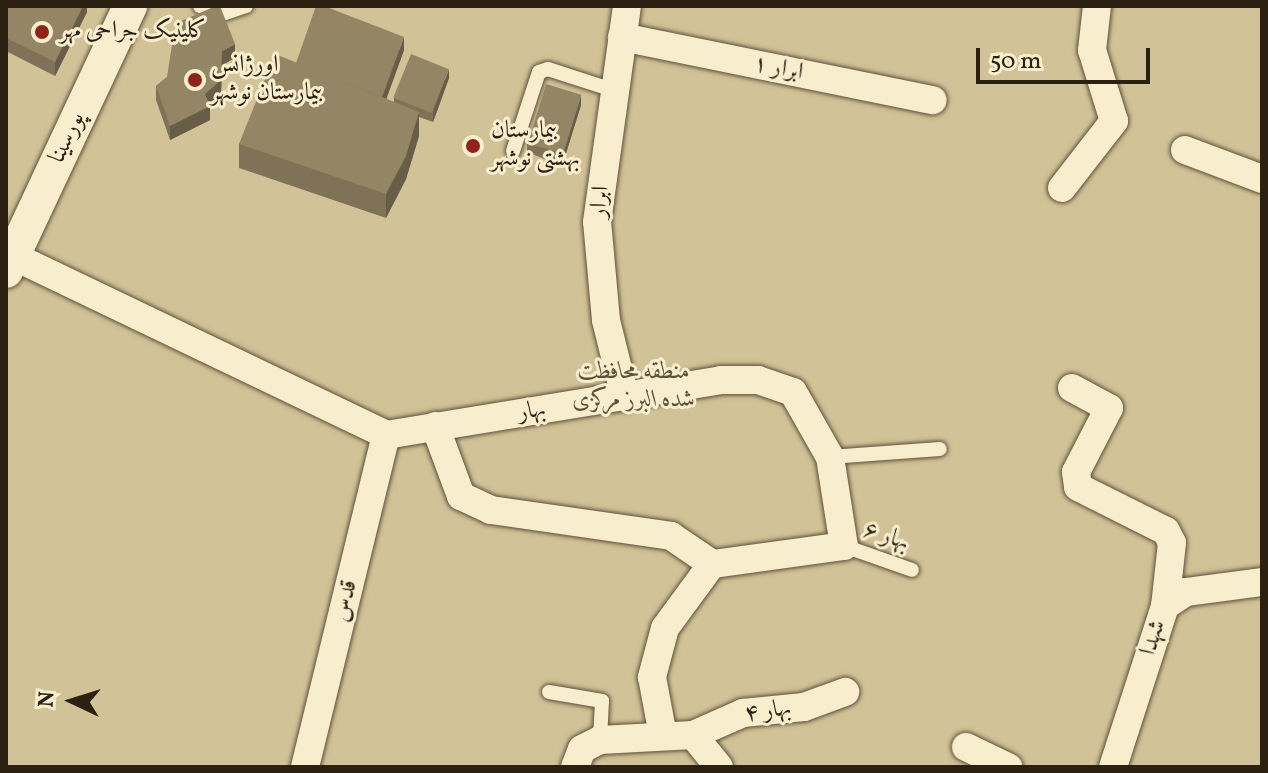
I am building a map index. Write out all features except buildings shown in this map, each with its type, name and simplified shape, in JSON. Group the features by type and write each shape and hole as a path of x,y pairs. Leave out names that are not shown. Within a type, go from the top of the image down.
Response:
{"street":[{"name":"پورسینا","path":"9,263 130,6"},
{"name":"ابرار","path":"625,397 606,320 597,222 627,6"},
{"path":"1062,188 1114,121 1092,50 1097,6"},
{"name":"ابرار ۱","path":"622,37 933,100"},
{"path":"1185,150 1262,179"},
{"path":"9,263 386,435"},
{"name":"بهار","path":"386,435 721,380 758,380 793,392 830,457 844,546"},
{"path":"1072,388 1109,408 1076,472 1078,487 1166,531 1172,543 1165,606"},
{"path":"435,426 461,496 491,510 671,536 712,564 844,546"},
{"name":"قدس","path":"305,767 386,435"},
{"path":"663,736 652,677 665,628 712,564"},
{"name":"شهدا","path":"1113,767 1165,606 1186,592 1262,582"},
{"name":"بهار ۴","path":"693,735 743,713 804,707 845,692"},
{"path":"575,767 582,749 600,740 693,735 719,767"},
{"path":"966,747 1008,767"}],"lane":[{"path":"200,6 225,13 246,6"},
{"path":"513,151 539,72 548,69 616,91"},
{"path":"830,457 940,449"},
{"name":"بهار ۶","path":"844,546 912,570"},
{"path":"549,692 602,701 600,740"}],"green space":[{"name":"منطقه محافظت شده البرز مرکزی","path":"6,6 1262,6 1262,767 6,767"}],"place":[{"name":"کلینیک جراحی مهر","path":"42,32"},
{"name":"اورژانس بیمارستان نوشهر","path":"195,80"},
{"name":"بیمارستان بهشتی نوشهر","path":"473,146"}]}
